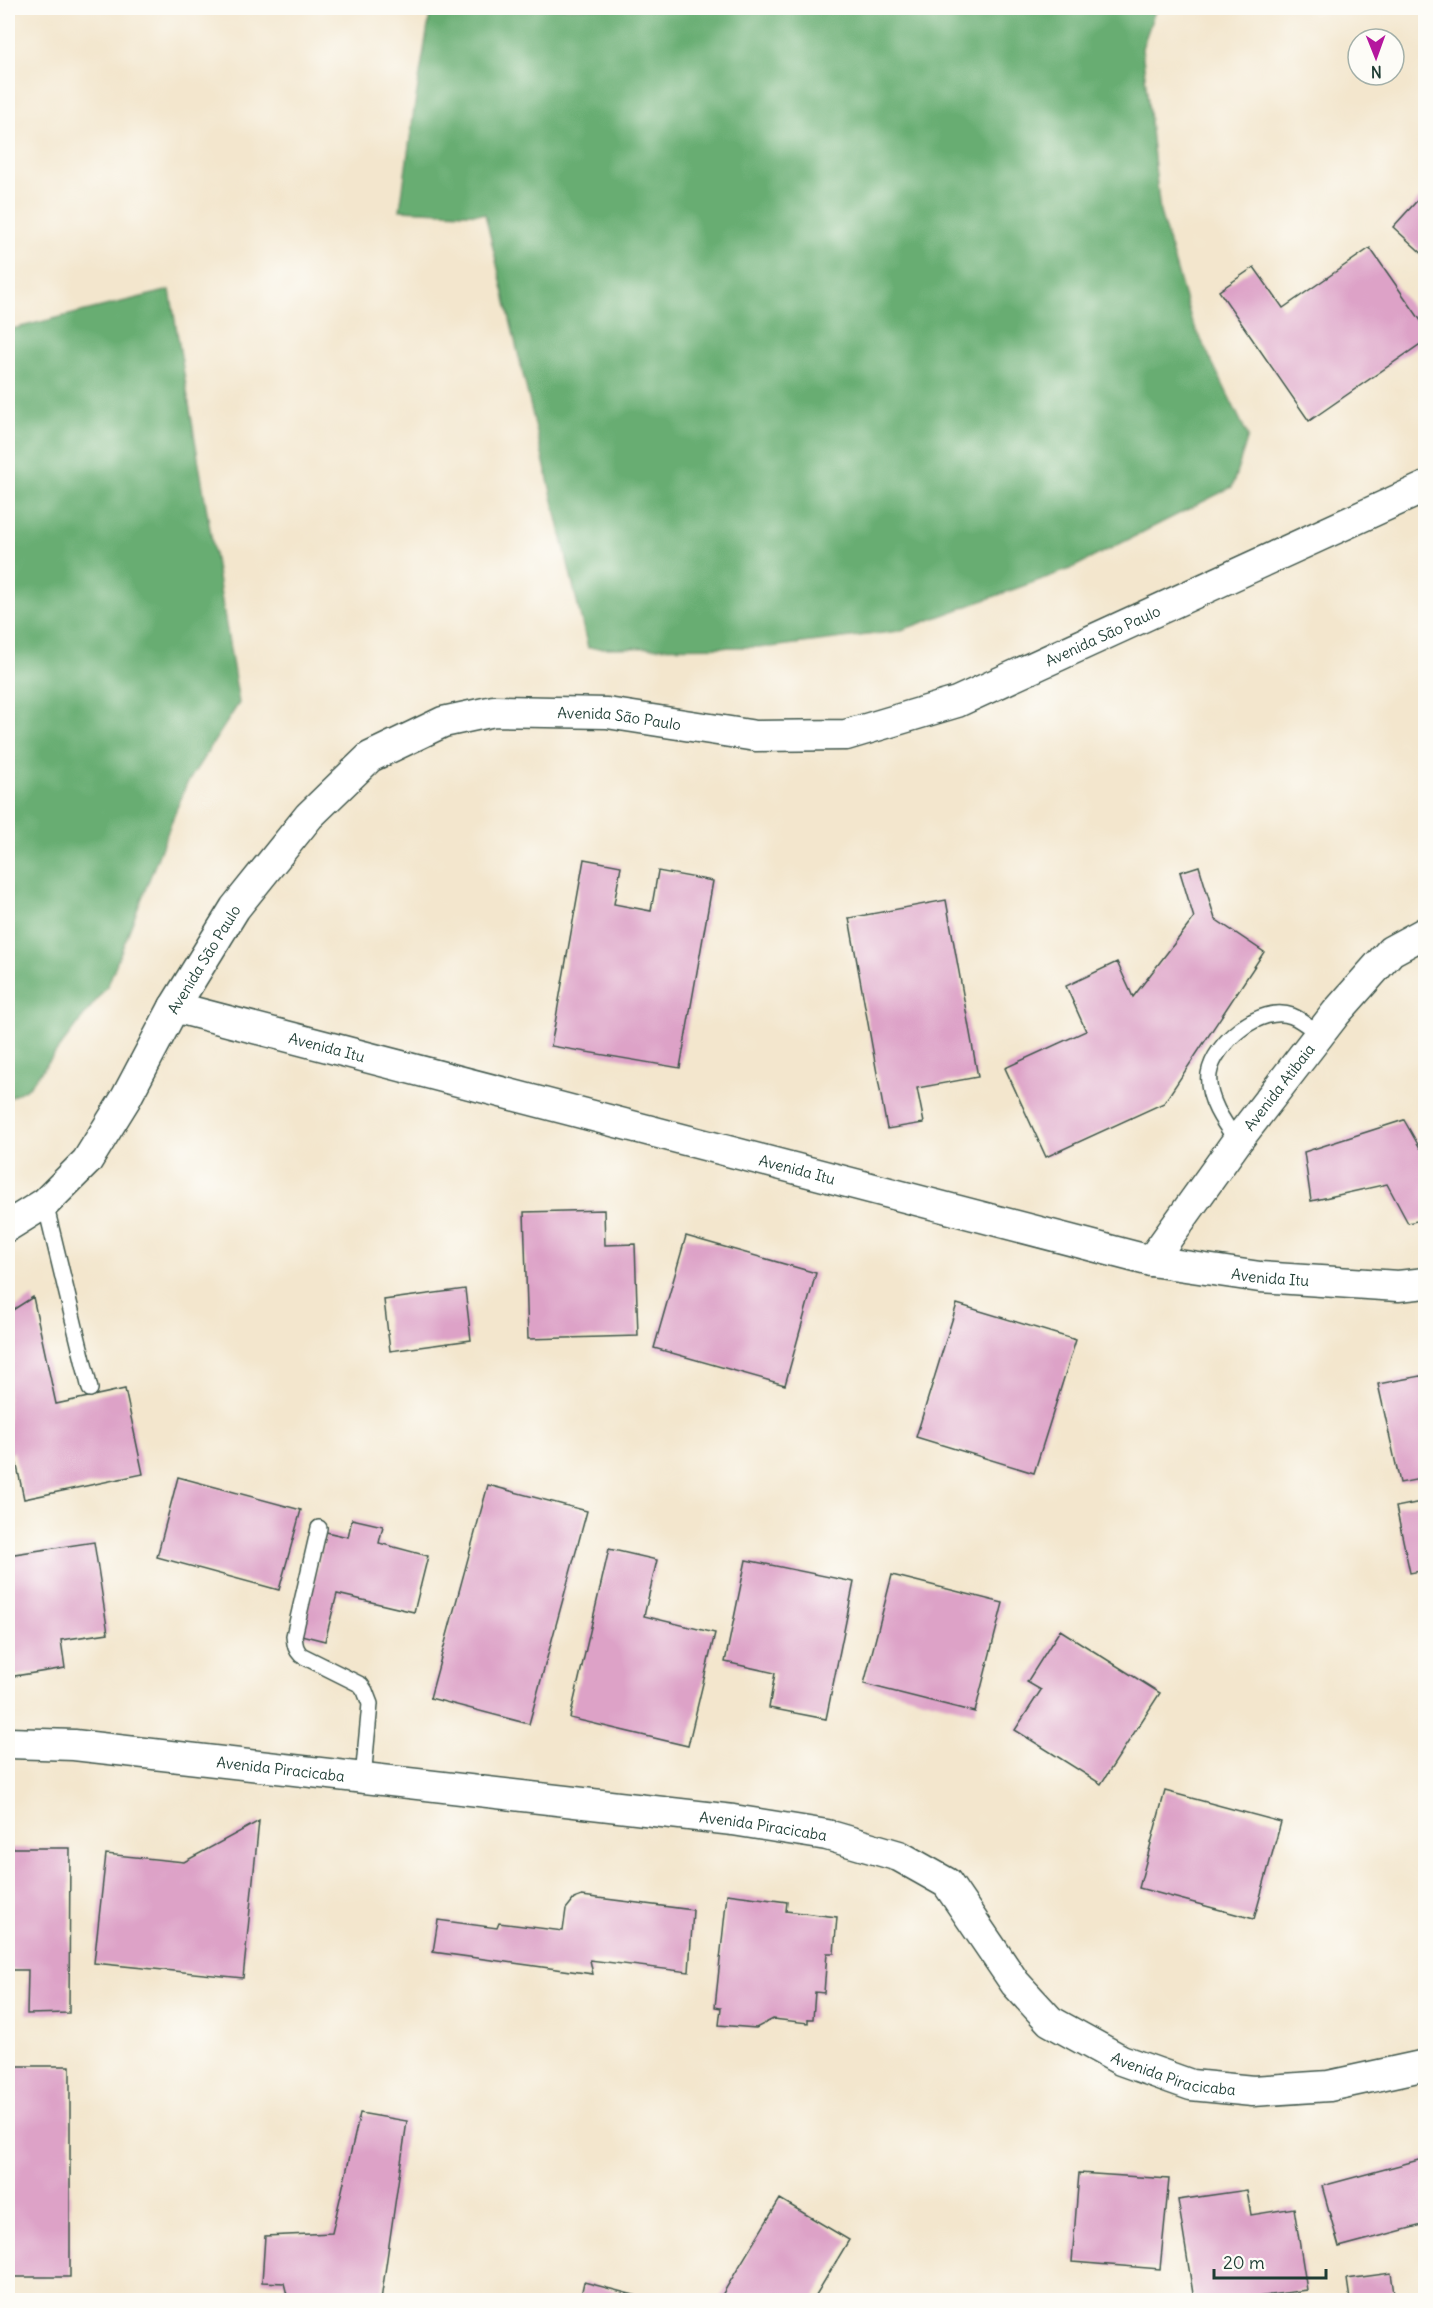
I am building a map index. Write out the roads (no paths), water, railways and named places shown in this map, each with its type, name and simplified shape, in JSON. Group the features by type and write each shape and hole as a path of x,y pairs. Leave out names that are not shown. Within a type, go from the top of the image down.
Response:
{"street":[{"name":"Avenida São Paulo","path":"8,1226 45,1203 87,1161 126,1098 174,1007 235,908 309,816 370,757 443,722 494,711 607,713 756,736 846,735 957,702 1425,487"},
{"name":"Avenida Atibaia","path":"1151,1261 1237,1141 1319,1034 1391,951 1425,932"},
{"name":"Avenida Itu","path":"174,1007 1151,1261 1260,1277 1398,1286 1425,1283"},
{"name":"Avenida Piracicaba","path":"8,1743 74,1746 363,1778 733,1820 826,1835 899,1856 947,1883 1015,1983 1050,2021 1121,2060 1191,2085 1253,2091 1329,2086 1425,2065"}],"lane":[{"path":"1237,1141 1220,1116 1212,1096 1209,1074 1217,1054 1229,1038 1250,1022 1275,1014 1292,1016 1319,1034"},
{"path":"45,1203 90,1389"},
{"path":"320,1527 294,1644 296,1651 301,1655 361,1685 365,1690 370,1704 363,1778"}]}
